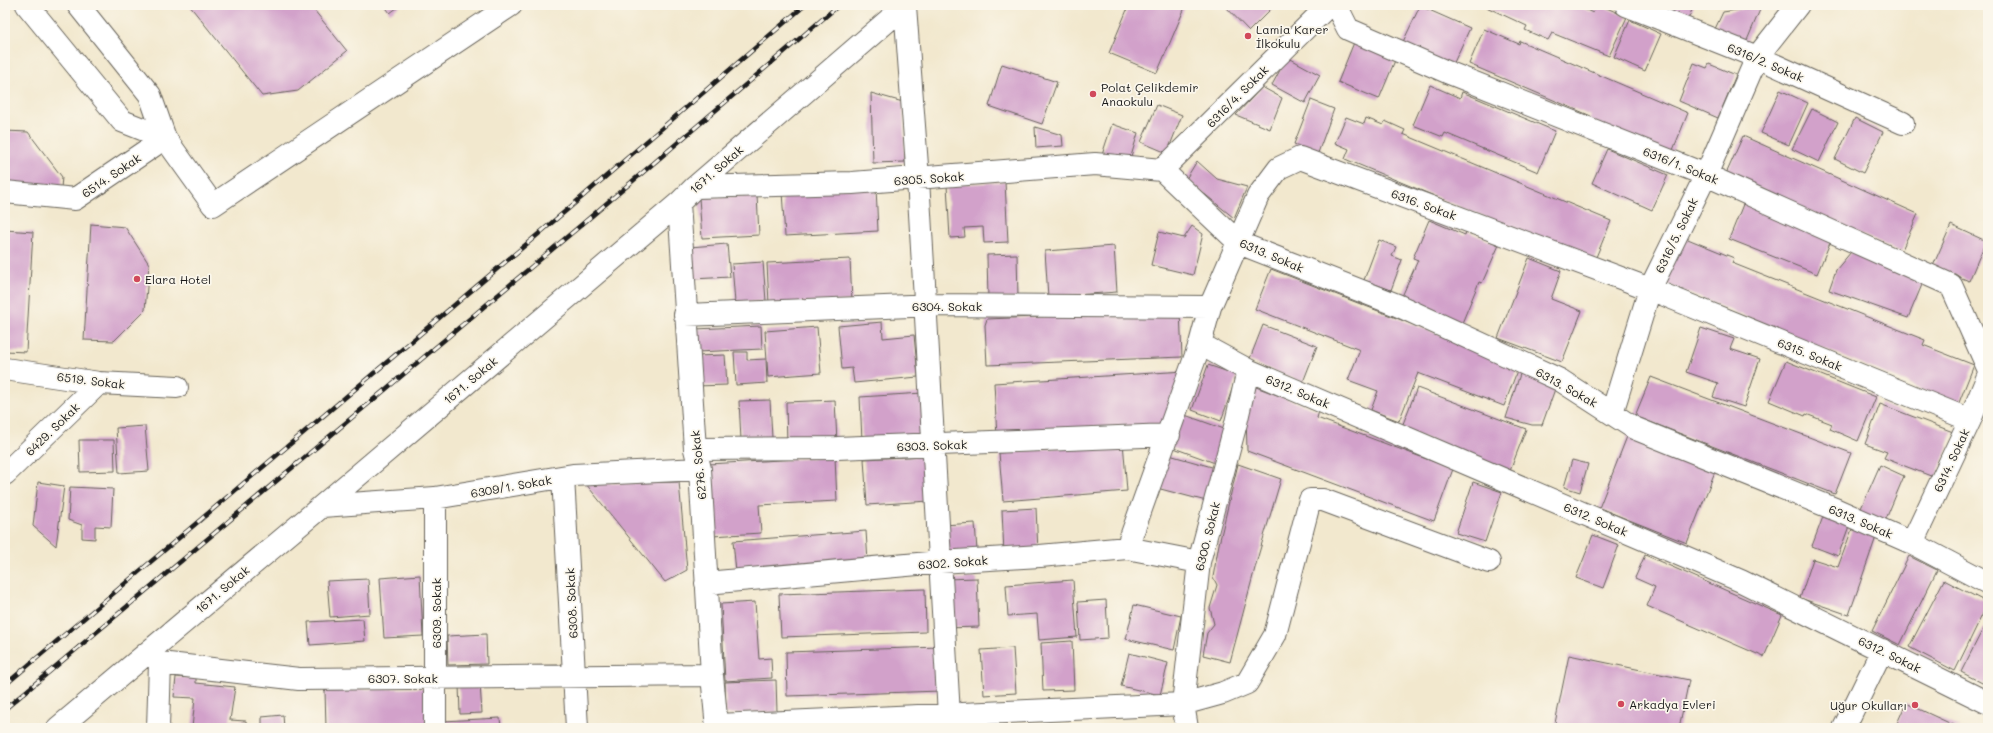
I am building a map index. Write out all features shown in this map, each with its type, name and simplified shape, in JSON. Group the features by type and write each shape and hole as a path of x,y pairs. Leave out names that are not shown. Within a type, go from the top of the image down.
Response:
{"street":[{"path":"27,5 122,121 165,138"},
{"path":"78,5 150,95 165,138 213,205 512,5"},
{"name":"6316/4. Sokak","path":"1162,170 1329,5"},
{"name":"6316/1. Sokak","path":"1336,5 1348,29 1469,81 1706,174 1951,285 1988,368"},
{"name":"6316/2. Sokak","path":"1626,5 1757,57 1904,123"},
{"name":"6316/5. Sokak","path":"1612,413 1650,289 1706,174 1757,57 1798,5"},
{"path":"905,6 918,179 949,715"},
{"name":"1671. Sokak","path":"58,728 322,506 679,202 905,6"},
{"name":"6514. Sokak","path":"5,192 75,199 165,138"},
{"name":"6316. Sokak","path":"1127,548 1200,344 1210,307 1239,243 1258,196 1279,168 1300,158 1650,289"},
{"name":"6305. Sokak","path":"695,187 852,183 1095,164 1162,170"},
{"name":"6313. Sokak","path":"1162,170 1239,243 1397,305 1560,380 1634,428 1830,507 1912,543 1988,583"},
{"name":"6276. Sokak","path":"679,202 685,316 698,459 712,675 717,726"},
{"name":"6315. Sokak","path":"1650,289 1970,420"},
{"name":"6304. Sokak","path":"685,316 925,305 1210,307"},
{"name":"6312. Sokak","path":"1200,344 1248,370 1741,582 1988,703"},
{"name":"6519. Sokak","path":"5,368 99,383 177,387"},
{"name":"6300. Sokak","path":"1187,728 1183,704 1199,562 1236,423 1248,370"},
{"name":"6314. Sokak","path":"1912,543 1970,420 1988,376"},
{"name":"6429. Sokak","path":"5,474 99,383"},
{"name":"6303. Sokak","path":"698,459 837,448 1168,435"},
{"name":"6309/1. Sokak","path":"322,506 435,498 563,477 698,459"},
{"name":"6308. Sokak","path":"563,477 577,728"},
{"name":"6309. Sokak","path":"435,498 436,728"},
{"path":"717,726 1183,704 1223,693 1247,683 1275,635 1310,500 1324,500 1489,562"},
{"name":"6302. Sokak","path":"706,583 940,562 1040,556 1127,548 1199,562"},
{"path":"1844,728 1882,650"},
{"name":"6307. Sokak","path":"158,728 160,663 299,679 712,675"}],"building":[{"path":"189,5 310,5 347,51 298,91 262,96"},
{"path":"384,5 401,5 390,13"},
{"name":"Polat Çelikdemir Anaokulu","path":"1129,5 1186,5 1157,73 1109,53"},
{"name":"Lamia Karer İlkokulu","path":"1224,5 1275,5 1249,31"},
{"path":"1482,5 1559,5 1563,7 1564,5 1575,5 1593,13 1596,5 1600,5 1627,17 1609,56 1552,33 1548,40 1525,30 1527,26"},
{"path":"1646,5 1694,5 1687,22"},
{"path":"1744,5 1762,5 1745,45 1714,31 1723,12 1743,9"},
{"path":"1420,6 1470,28 1451,69 1401,46"},
{"path":"1630,20 1661,34 1645,71 1614,57"},
{"path":"1484,29 1519,44 1520,41 1688,113 1671,155 1589,120 1591,116 1469,64"},
{"path":"1355,40 1396,58 1379,99 1338,82"},
{"path":"1287,57 1320,75 1305,103 1272,85"},
{"path":"1694,63 1707,68 1709,64 1736,75 1718,118 1679,101"},
{"path":"1002,64 1057,82 1042,124 989,106"},
{"path":"1430,85 1460,98 1462,92 1555,131 1538,172 1445,133 1443,137 1413,125"},
{"path":"1262,87 1282,98 1270,129 1236,115"},
{"path":"1780,90 1808,103 1789,145 1761,133"},
{"path":"871,93 903,102 905,162 873,163"},
{"path":"1311,100 1334,109 1318,153 1294,144"},
{"path":"1157,105 1182,115 1167,153 1141,142"},
{"path":"1812,109 1838,122 1819,162 1792,149"},
{"path":"1346,117 1364,124 1366,118 1383,125 1385,121 1405,130 1403,134 1611,221 1594,262 1345,159 1349,149 1335,143"},
{"path":"1855,118 1883,132 1863,173 1835,159"},
{"path":"1112,124 1138,133 1129,163 1102,155"},
{"path":"1035,127 1062,135 1063,146 1036,148"},
{"path":"5,131 28,132 62,177 61,188 5,184"},
{"path":"1743,136 1918,214 1901,252 1726,174"},
{"path":"1607,149 1668,175 1652,210 1592,183"},
{"path":"1197,161 1217,179 1247,187 1234,218 1186,179"},
{"path":"1005,182 1008,242 984,243 983,227 964,228 965,237 950,238 947,185"},
{"path":"876,187 878,231 785,236 782,192"},
{"path":"757,195 759,235 702,238 699,198"},
{"path":"1744,202 1832,238 1817,274 1729,239"},
{"path":"1429,220 1465,235 1466,231 1499,245 1482,283 1479,282 1462,323 1432,310 1400,301 1418,260 1413,258"},
{"path":"91,224 125,227 149,264 145,310 114,341 84,340"},
{"path":"1951,225 1986,241 1969,281 1933,266"},
{"path":"1192,226 1203,234 1193,275 1151,265 1159,232 1184,238"},
{"path":"5,230 33,232 26,352 5,351"},
{"path":"1678,235 1734,258 1732,263 1925,340 1923,345 1974,365 1958,405 1659,281"},
{"path":"1379,240 1396,247 1392,256 1402,260 1391,290 1364,280"},
{"path":"727,244 730,277 693,279 690,247"},
{"path":"1114,246 1117,292 1048,297 1045,251"},
{"path":"1851,252 1924,280 1908,318 1829,290 1836,270"},
{"path":"1017,254 1018,298 988,299 987,255"},
{"path":"1529,258 1561,271 1551,299 1582,311 1562,362 1498,338"},
{"path":"850,259 852,301 769,304 767,263"},
{"path":"763,262 766,301 735,303 732,264"},
{"path":"1271,269 1519,366 1504,406 1418,373 1399,421 1371,410 1378,391 1348,380 1360,350 1255,309"},
{"path":"1180,311 1182,357 987,365 985,325 987,319"},
{"path":"882,322 883,338 914,335 918,377 854,383 852,368 842,369 838,326"},
{"path":"1263,325 1317,346 1303,382 1249,361"},
{"path":"761,326 762,349 697,352 695,329"},
{"path":"817,327 821,373 768,377 765,331"},
{"path":"1701,328 1734,339 1730,349 1760,359 1744,407 1713,397 1718,383 1686,372"},
{"path":"734,352 747,352 747,360 766,359 767,383 736,385"},
{"path":"725,355 727,385 696,386 695,356"},
{"path":"1786,361 1876,397 1858,441 1830,429 1832,424 1806,414 1805,416 1769,401"},
{"path":"1208,365 1237,375 1221,421 1192,410"},
{"path":"1185,371 1164,427 997,437 994,383"},
{"path":"1521,371 1555,389 1542,425 1532,425 1506,418"},
{"path":"1651,377 1851,453 1835,494 1635,416"},
{"path":"1256,387 1319,411 1317,418 1453,469 1434,521 1247,451 1246,412"},
{"path":"1417,388 1526,429 1510,471 1401,429"},
{"path":"923,393 925,437 862,441 860,397"},
{"path":"770,400 772,438 741,440 739,401"},
{"path":"835,400 837,443 787,446 786,402"},
{"path":"1880,404 1953,432 1936,478 1884,458 1887,452 1865,444"},
{"path":"1182,414 1227,430 1215,463 1171,447"},
{"path":"145,426 149,471 119,473 116,428"},
{"path":"1628,434 1716,469 1687,543 1599,508"},
{"path":"79,440 114,440 115,471 80,472"},
{"path":"1123,442 1127,491 1003,501 999,453"},
{"path":"1162,453 1219,469 1210,502 1153,487"},
{"path":"926,456 929,501 867,505 864,459"},
{"path":"835,457 837,501 759,505 761,533 712,536 708,464"},
{"path":"1572,460 1588,464 1580,492 1564,487"},
{"path":"1238,464 1281,479 1259,553 1230,662 1203,655 1207,633 1214,624 1210,608 1217,585 1213,577 1219,544"},
{"path":"1880,465 1904,476 1883,526 1858,515"},
{"path":"38,482 64,486 56,546 33,526"},
{"path":"679,482 687,570 665,582 586,484"},
{"path":"1473,482 1502,492 1485,542 1456,533"},
{"path":"70,487 113,489 111,527 95,526 95,539 82,538 82,525 68,520"},
{"path":"1036,508 1038,552 1004,554 1002,510"},
{"path":"1823,517 1849,526 1838,556 1812,546"},
{"path":"975,523 977,551 944,553 943,525"},
{"path":"1852,529 1876,537 1849,615 1800,598 1813,559 1838,567"},
{"path":"866,531 868,562 736,572 733,541"},
{"path":"1593,535 1619,545 1603,588 1576,578"},
{"path":"1645,555 1782,615 1764,657 1647,606 1655,587 1635,578"},
{"path":"1909,556 1937,570 1900,645 1872,631"},
{"path":"420,575 423,636 384,638 380,578"},
{"path":"977,578 979,627 946,628 945,579"},
{"path":"368,579 370,614 330,617 327,581"},
{"path":"1073,580 1077,637 1039,640 1037,614 1008,616 1006,585"},
{"path":"1944,580 1988,603 1955,671 1909,647"},
{"path":"925,589 926,632 781,637 779,594"},
{"path":"1106,600 1108,638 1080,640 1078,602"},
{"path":"755,602 759,659 771,658 772,678 725,681 721,604"},
{"path":"1134,605 1181,616 1174,650 1126,639"},
{"path":"363,619 365,641 310,645 308,622"},
{"path":"1988,619 1988,681 1986,685 1961,672"},
{"path":"486,634 487,664 448,665 447,636"},
{"path":"1072,641 1074,690 1043,691 1041,643"},
{"path":"940,647 941,691 787,696 786,652"},
{"path":"1013,648 1016,693 984,695 981,650"},
{"path":"1129,653 1168,663 1160,695 1121,686"},
{"name":"Arkadya Evleri","path":"1569,655 1689,680 1679,728 1554,728"},
{"path":"176,677 196,678 196,683 235,687 230,720 246,721 247,728 192,728 195,698 174,697"},
{"path":"776,680 777,712 726,714 725,682"},
{"path":"480,684 482,713 460,714 459,685"},
{"path":"426,688 426,728 326,728 325,690"},
{"path":"1906,703 1960,728 1895,728"},
{"path":"283,715 284,728 262,728 262,717"},
{"path":"500,718 501,728 443,728 443,721"}],"railway":[{"path":"5,685 568,209 805,5"},
{"path":"5,709 580,226 839,5"}],"place":[{"name":"Lamia Karer İlkokulu","path":"1248,36"},
{"name":"Polat Çelikdemir Anaokulu","path":"1093,94"},
{"name":"Elara Hotel","path":"137,279"},
{"name":"Arkadya Evleri","path":"1621,704"},
{"name":"Uğur Okulları","path":"1915,705"}]}
